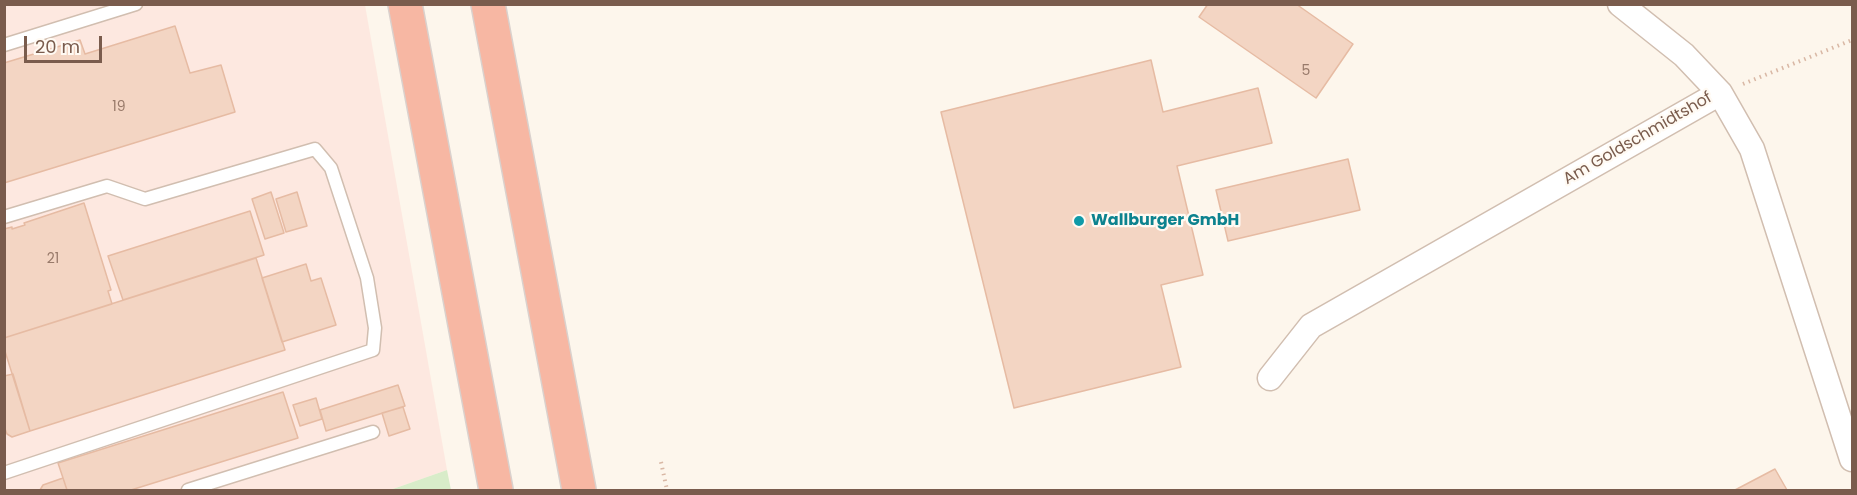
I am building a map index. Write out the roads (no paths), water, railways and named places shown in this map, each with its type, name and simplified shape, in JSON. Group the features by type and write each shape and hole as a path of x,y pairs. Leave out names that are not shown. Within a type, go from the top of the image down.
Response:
{"highway":[{"path":"405,4 496,490"},
{"path":"488,4 579,490"}],"street":[{"path":"1620,4 1684,55 1720,93"},
{"name":"Am Goldschmidtshof","path":"1270,378 1311,326 1720,93 1752,149 1852,459"}],"lane":[{"path":"4,45 136,4"},
{"path":"4,217 107,186 145,199 315,149 331,168 366,278 375,328 373,350 4,473"},
{"path":"188,490 373,432"}],"place":[{"name":"Wallburger GmbH","path":"1079,221"}]}
